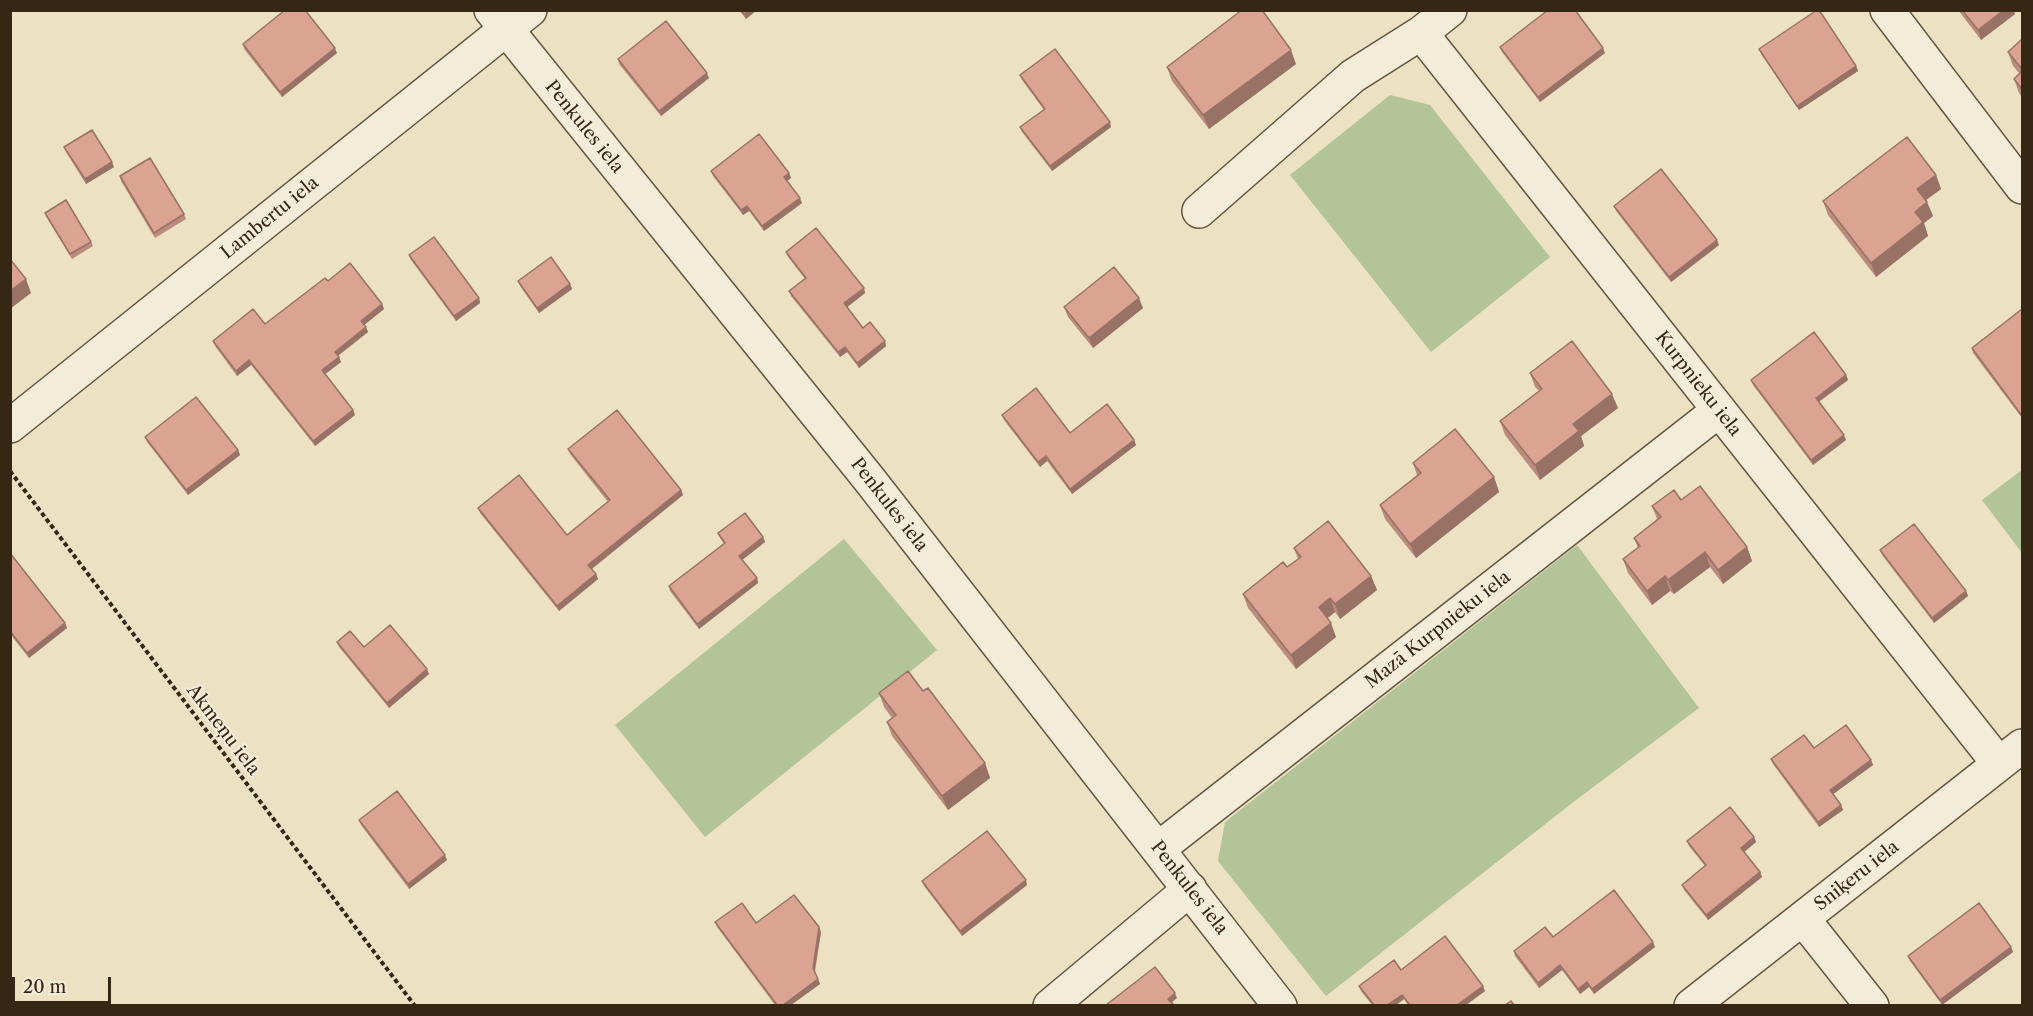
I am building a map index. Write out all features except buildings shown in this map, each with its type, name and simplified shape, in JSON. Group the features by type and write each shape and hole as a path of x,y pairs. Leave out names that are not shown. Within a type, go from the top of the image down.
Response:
{"street":[{"path":"1199,211 1353,76 1420,33 1450,10"},
{"path":"1887,10 2022,187"},
{"name":"Lambertu iela","path":"10,426 508,17"},
{"name":"Penkules iela","path":"508,17 1281,1005"},
{"name":"Kurpnieku iela","path":"1420,33 1718,411 2011,755"},
{"name":"Mazā Kurpnieku iela","path":"1158,849 1718,411"},
{"name":"Sniķeru iela","path":"1691,1005 2011,755"},
{"path":"1050,1005 1190,890"},
{"path":"1803,919 1872,1005"}],"path":[{"name":"Akmeņu iela","path":"10,471 415,1005"}],"green space":[{"path":"1390,95 1430,105 1550,257 1431,352 1290,175"},
{"path":"2022,470 2022,553 1982,500"},
{"path":"844,539 937,650 705,837 615,725"},
{"path":"1577,545 1699,708 1576,800 1326,996 1218,861 1225,822"}]}
